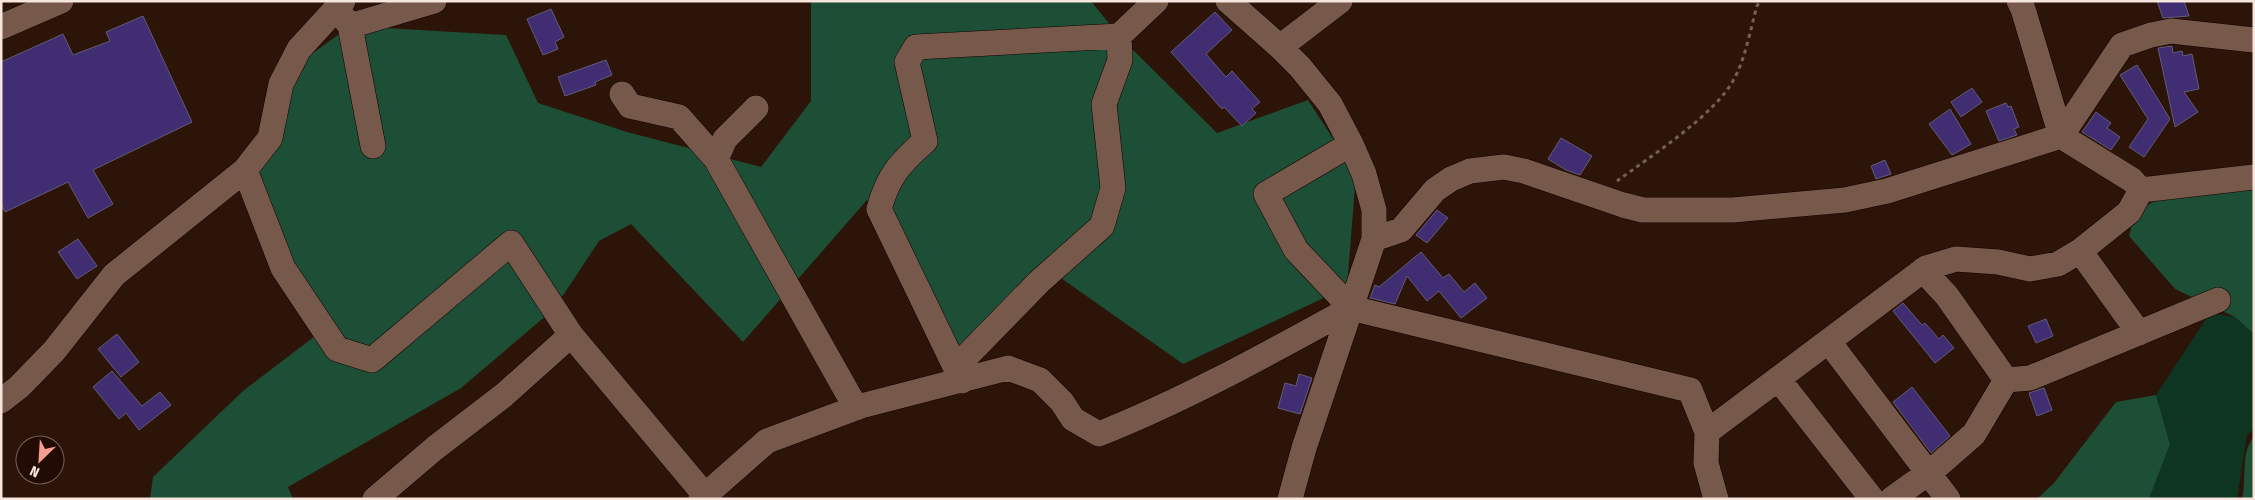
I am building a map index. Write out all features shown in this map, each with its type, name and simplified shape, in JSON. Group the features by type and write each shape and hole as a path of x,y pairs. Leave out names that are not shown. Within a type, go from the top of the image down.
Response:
{"street":[{"path":"1,27 61,1"},
{"path":"1,401 19,387 54,351 114,275 245,170 270,138 281,84 299,49 343,12 434,1"},
{"path":"959,374 879,209 885,187 903,161 925,140 907,62 916,47 1120,36 1156,1"},
{"path":"1280,47 1340,1"},
{"path":"2019,1 2061,136 2132,180 2141,190"},
{"path":"1236,3 1300,67 1330,104 1364,174 1374,210 1374,240 1304,448 1290,499"},
{"path":"343,12 373,146"},
{"path":"1374,240 1401,230 1435,190 1451,179 1470,171 1504,166 1598,195 1623,205 1644,210 1733,210 1845,200 1887,191 2061,136 2122,45 2151,35 2171,31 2254,40"},
{"path":"959,374 1039,282 1102,226 1113,188 1104,104 1120,60 1120,36"},
{"path":"622,94 630,106 679,118 716,159 856,408"},
{"path":"716,159 725,138 756,108"},
{"path":"1351,144 1266,194 1296,250 1351,308 1690,390 1707,432 1706,463 1716,499"},
{"path":"245,170 283,268 337,349 372,360 511,243 572,335 703,496 767,440 959,374 1008,368 1040,380 1062,402 1073,419 1099,434 1147,415 1351,308"},
{"path":"2141,190 2254,177"},
{"path":"1707,432 1779,380 1923,270 1956,259 1998,262 2030,269 2058,264 2080,251 2129,212 2141,190"},
{"path":"2080,251 2139,334"},
{"path":"1923,270 1947,296 2006,380"},
{"path":"2006,380 2030,378 2218,300"},
{"path":"375,499 435,448 504,395 572,335"},
{"path":"1829,342 1948,499"},
{"path":"1779,380 1872,499"},
{"path":"1892,499 1974,434 2006,380"}],"path":[{"path":"1598,195 1671,141 1719,101 1735,78 1760,1"}],"green space":[{"path":"811,1 1091,1 1119,36 1217,133 1308,100 1356,174 1347,287 1183,364 1051,271 956,367 867,200 743,342 631,224 599,241 554,309 461,388 288,487 293,499 150,499 153,477 243,391 323,330 256,174 287,72 350,26 506,35 538,103 627,132 761,167 811,101"},
{"path":"2254,188 2254,334 2235,317 2175,289 2129,236 2135,217 2145,207 2157,200 2190,192"},
{"path":"2210,313 2235,317 2254,334 2254,429 2247,435 2237,499 2149,499 2170,444 2156,395"},
{"path":"2156,395 2170,444 2149,499 2037,499 2054,483 2116,402"},
{"path":"2254,437 2254,499 2242,499 2245,458"}],"building":[{"path":"2157,1 2184,1 2189,16 2163,18"},
{"path":"551,9 564,37 555,42 558,49 543,55 527,19"},
{"path":"1215,12 1232,30 1206,54 1226,77 1232,71 1260,102 1252,109 1256,113 1242,126 1224,107 1222,109 1171,52"},
{"path":"143,16 192,122 93,170 113,204 88,218 68,182 5,212 1,204 1,62 63,34 73,55 110,41 106,32"},
{"path":"2172,46 2173,53 2182,51 2183,56 2192,54 2199,89 2184,92 2198,112 2175,127 2158,48"},
{"path":"606,60 612,75 595,82 596,85 565,96 558,77"},
{"path":"2137,65 2170,119 2144,157 2129,147 2148,119 2120,75"},
{"path":"1972,88 1982,102 1961,117 1951,102"},
{"path":"2006,103 2008,107 2011,106 2019,127 2014,129 2017,135 1999,141 1986,111"},
{"path":"1950,109 1971,144 1952,155 1929,124"},
{"path":"2096,112 2111,123 2107,128 2120,137 2111,150 2082,132"},
{"path":"1561,138 1592,156 1580,175 1566,170 1548,159"},
{"path":"1885,160 1891,174 1876,179 1871,166"},
{"path":"1437,210 1448,218 1427,243 1416,235"},
{"path":"78,239 97,266 77,279 58,252"},
{"path":"1421,252 1443,278 1449,274 1464,292 1475,283 1487,298 1461,318 1439,291 1427,301 1407,276 1395,304 1370,298 1375,285 1379,287"},
{"path":"1903,303 1922,325 1925,323 1939,339 1943,335 1954,348 1935,363 1893,311"},
{"path":"2046,319 2053,336 2036,343 2028,326"},
{"path":"117,334 139,362 121,377 98,349"},
{"path":"112,371 142,406 160,392 171,405 139,430 126,413 119,419 93,387"},
{"path":"1299,374 1312,378 1300,414 1278,408 1285,383 1296,386"},
{"path":"1912,387 1950,436 1931,453 1893,402"},
{"path":"2044,388 2052,410 2037,416 2029,393"}]}
